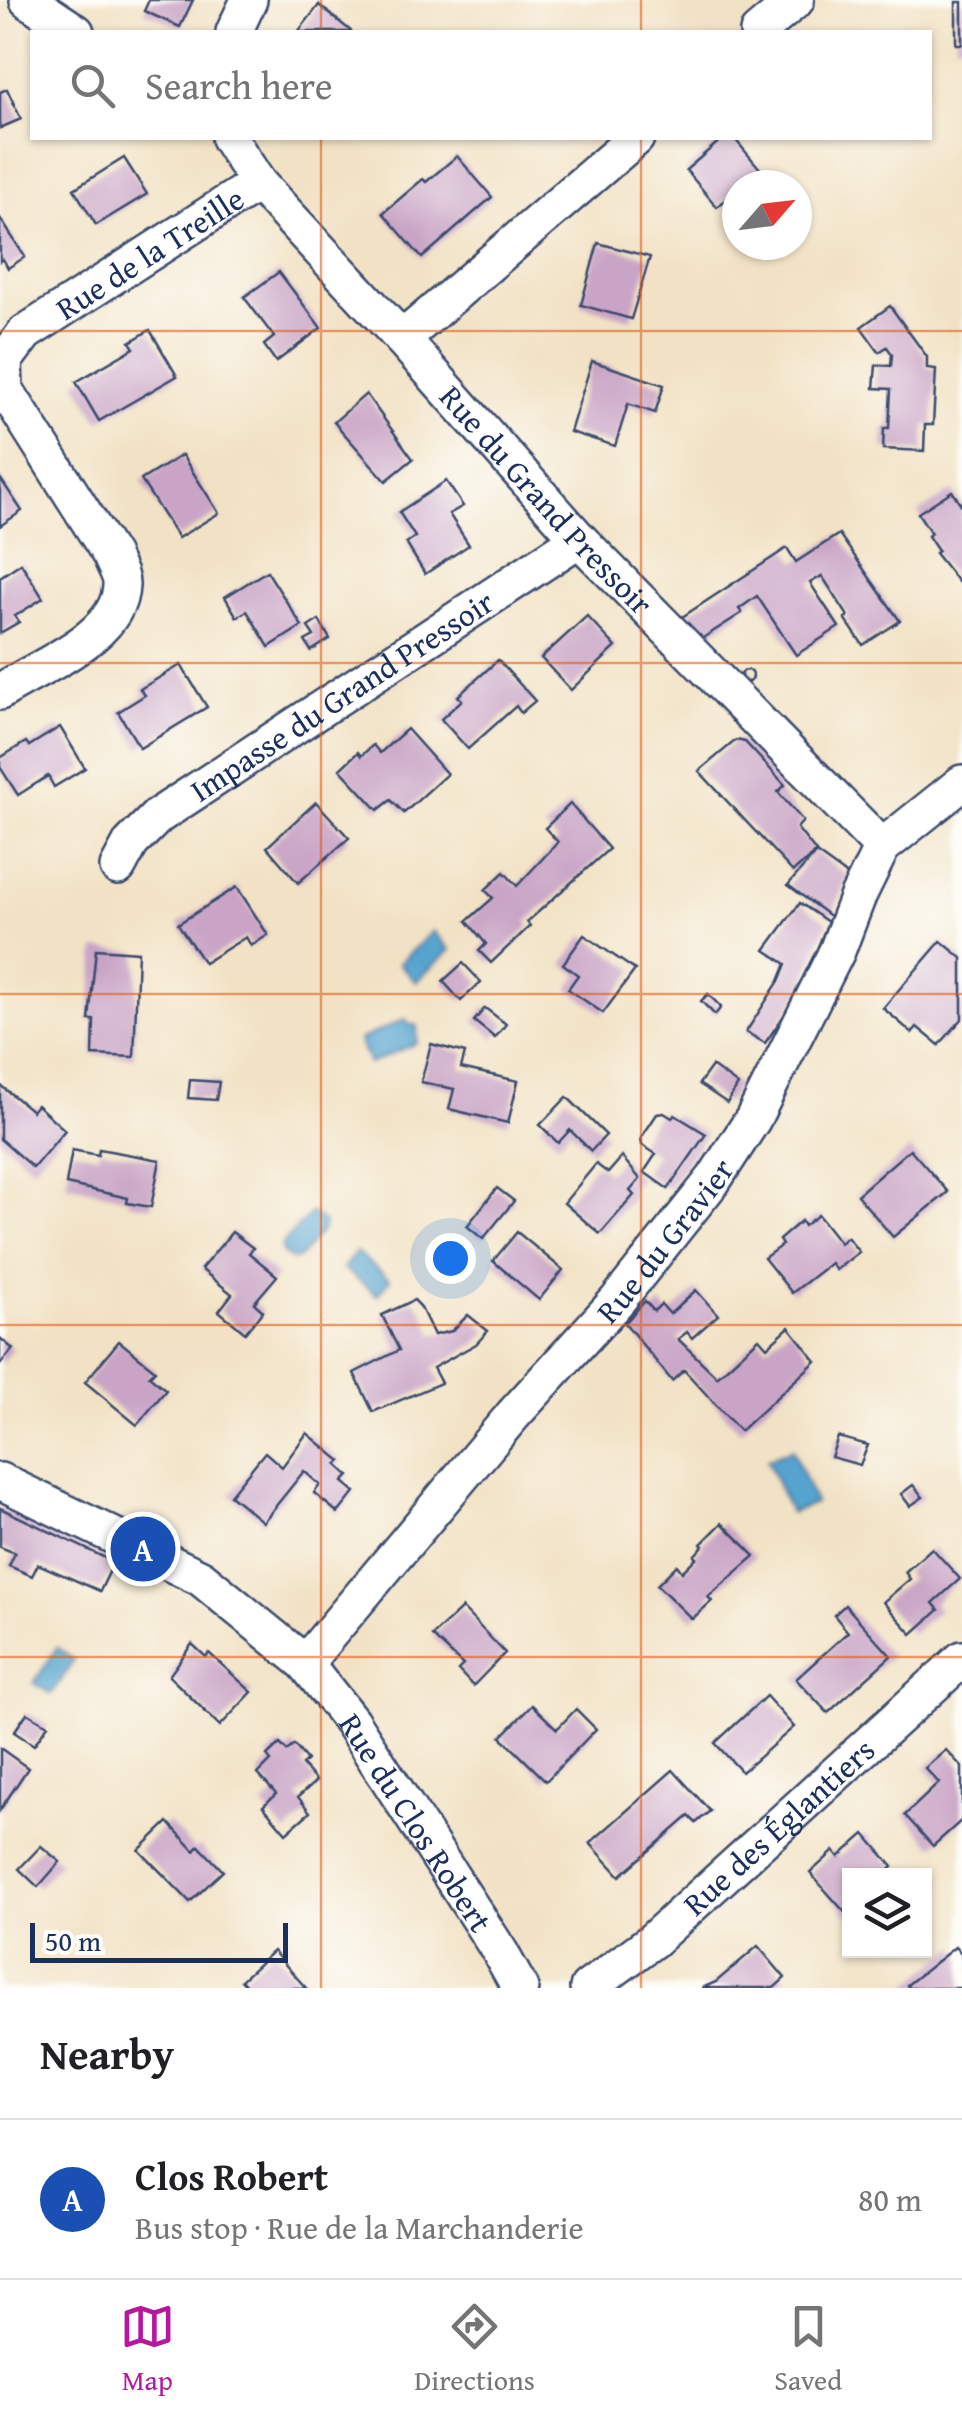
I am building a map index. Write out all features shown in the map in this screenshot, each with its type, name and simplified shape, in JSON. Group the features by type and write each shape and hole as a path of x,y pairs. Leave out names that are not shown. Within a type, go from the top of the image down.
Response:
{"street":[{"path":"28,0 73,30"},
{"path":"235,30 249,0"},
{"path":"760,30 796,0"},
{"name":"Rue du Grand Pressoir","path":"229,140 258,182 579,539 882,847"},
{"path":"402,339 634,140"},
{"name":"Rue de la Treille","path":"0,692 94,636 115,613 122,582 110,556 5,389 4,361 25,333 258,182"},
{"name":"Impasse du Grand Pressoir","path":"118,867 131,844 158,816 579,539"},
{"name":"Rue du Gravier","path":"305,1663 513,1415 617,1301 714,1179 753,1119 838,952 858,896 882,847 962,782"},
{"name":"Rue du Clos Robert","path":"0,1481 201,1578 305,1663 351,1721 520,1988"},
{"name":"Rue des Églantiers","path":"588,1988 652,1941 962,1660"}],"water":[{"path":"433,931 450,950 416,982 399,963"},
{"path":"406,1019 408,1024 417,1026 417,1043 369,1064 359,1040"},
{"path":"311,1213 324,1223 323,1229 298,1259 290,1259 282,1252 282,1244"},
{"path":"356,1252 390,1280 377,1295 343,1268"},
{"path":"792,1449 815,1503 790,1513 767,1460"},
{"path":"57,1648 74,1660 51,1694 34,1683"}],"building":[{"path":"149,0 193,0 180,27 144,11"},
{"path":"956,2 962,2 962,44 956,44"},
{"path":"319,5 350,30 300,30"},
{"path":"7,89 21,119 0,128 0,92"},
{"path":"721,140 736,140 761,170 722,170 722,203 717,207 686,170"},
{"path":"457,156 492,197 422,258 383,213"},
{"path":"124,158 147,194 96,225 74,189"},
{"path":"0,218 25,257 8,268 3,259 0,261"},
{"path":"598,243 650,257 631,319 581,305"},
{"path":"279,272 321,328 276,362 264,345 274,337 244,297"},
{"path":"890,306 927,357 927,368 936,369 933,425 925,425 924,451 883,449 884,428 889,428 891,389 874,388 876,365 891,366 892,354 887,347 879,352 861,327"},
{"path":"150,330 177,376 99,421 76,382 134,348 130,342"},
{"path":"592,361 664,385 655,413 628,404 615,446 570,432"},
{"path":"366,394 413,459 386,481 334,422"},
{"path":"182,455 219,513 178,538 141,480"},
{"path":"0,478 22,511 0,526"},
{"path":"446,481 463,506 449,514 469,545 425,574 406,543 415,537 399,512"},
{"path":"952,491 962,506 962,580 958,582 935,553 938,551 928,536 931,533 918,513"},
{"path":"839,534 900,621 863,645 822,576 810,583 839,627 796,655 757,596 739,609 742,613 695,643 676,621 787,548 796,562"},
{"path":"21,563 43,598 15,616 19,622 0,633 0,577"},
{"path":"267,571 302,626 269,647 247,611 237,617 225,597"},
{"path":"587,616 616,647 571,690 541,658"},
{"path":"319,620 330,639 311,651 305,641 314,636 308,627"},
{"path":"498,660 535,701 521,713 516,706 468,749 441,719 462,700 458,696"},
{"path":"181,665 207,707 140,748 118,712 145,695 140,689"},
{"path":"747,670 753,676 747,682 741,676"},
{"path":"60,727 85,768 54,787 48,776 18,795 0,767 0,758"},
{"path":"407,729 447,774 404,813 391,800 378,810 340,769 358,752 361,756 373,745 380,753"},
{"path":"736,740 745,742 785,785 778,792 803,821 797,828 816,852 793,872 699,771"},
{"path":"316,802 349,838 298,883 267,847"},
{"path":"570,804 609,849 527,922 530,926 491,963 479,951 486,944 467,921 493,898 485,890 504,872 517,886 558,842 545,828"},
{"path":"816,853 848,876 831,917 788,885"},
{"path":"237,887 268,935 251,946 246,937 204,963 178,924"},
{"path":"800,903 828,922 799,994 765,1043 746,1032 786,964 765,950"},
{"path":"584,935 635,970 603,1013 568,989 578,975 563,964"},
{"path":"941,941 962,958 962,1019 939,1045 917,1027 912,1033 883,1008"},
{"path":"96,949 138,952 134,1057 93,1055 94,1020 89,1020"},
{"path":"463,963 481,982 461,1001 443,981"},
{"path":"708,994 721,1007 715,1015 701,1001"},
{"path":"485,1008 506,1024 495,1038 474,1021"},
{"path":"431,1044 465,1053 461,1068 518,1081 508,1123 449,1109 454,1089 421,1082"},
{"path":"712,1066 738,1085 727,1103 699,1084"},
{"path":"190,1080 219,1082 216,1100 188,1098"},
{"path":"0,1085 32,1111 37,1105 65,1130 33,1168 0,1139"},
{"path":"567,1097 606,1135 591,1151 570,1130 558,1143 540,1125"},
{"path":"657,1114 672,1118 675,1115 706,1134 668,1189 644,1172 656,1154 642,1145 641,1138"},
{"path":"99,1149 160,1160 151,1207 66,1184 72,1150 98,1155"},
{"path":"910,1149 948,1192 893,1237 857,1195"},
{"path":"622,1157 640,1179 630,1191 634,1195 600,1234 564,1203 596,1164 608,1173"},
{"path":"497,1188 514,1201 483,1239 467,1226"},
{"path":"818,1215 840,1243 847,1237 859,1252 836,1270 831,1263 792,1293 764,1258 782,1245 779,1240 801,1221 804,1226"},
{"path":"232,1232 253,1248 249,1253 277,1276 254,1303 263,1311 245,1333 219,1311 232,1294 201,1269"},
{"path":"517,1232 563,1270 539,1300 493,1261"},
{"path":"696,1290 718,1315 692,1338 687,1332 678,1339 717,1377 759,1338 767,1347 789,1327 816,1361 740,1431 684,1370 672,1381 625,1323 645,1301 654,1311 661,1304 670,1314"},
{"path":"414,1300 434,1335 452,1331 468,1315 488,1331 476,1344 433,1368 441,1383 373,1412 354,1373 399,1350 382,1315"},
{"path":"0,1338 13,1349 0,1365"},
{"path":"119,1341 155,1370 149,1376 166,1390 137,1425 85,1382"},
{"path":"307,1433 341,1461 337,1465 349,1476 343,1482 355,1492 338,1513 314,1493 320,1485 304,1471 263,1522 230,1495 265,1452 282,1467"},
{"path":"838,1437 868,1445 860,1465 831,1457"},
{"path":"913,1485 923,1497 910,1506 901,1494"},
{"path":"0,1508 114,1562 100,1591 38,1564 32,1576 9,1566 15,1553 0,1547"},
{"path":"722,1523 755,1556 708,1597 712,1601 692,1619 657,1585 677,1565 682,1572"},
{"path":"932,1548 960,1579 933,1603 939,1610 912,1634 883,1602 910,1579 905,1572"},
{"path":"845,1605 891,1656 828,1713 796,1679 848,1632 834,1615"},
{"path":"462,1608 505,1653 473,1686 458,1670 463,1665 432,1636"},
{"path":"192,1644 206,1657 209,1653 252,1692 220,1726 169,1676"},
{"path":"766,1696 794,1727 742,1772 715,1743"},
{"path":"532,1705 557,1729 576,1709 596,1729 546,1781 501,1737"},
{"path":"27,1713 48,1725 34,1745 14,1732"},
{"path":"280,1744 287,1751 294,1745 307,1760 302,1765 316,1781 298,1797 310,1812 286,1833 263,1806 276,1794 258,1774 271,1761 267,1756"},
{"path":"0,1748 28,1768 0,1810"},
{"path":"946,1750 962,1767 962,1820 933,1846 905,1815 939,1783 925,1768"},
{"path":"673,1770 710,1811 696,1823 689,1816 620,1876 590,1843"},
{"path":"168,1822 195,1851 199,1846 223,1871 190,1902 139,1850"},
{"path":"865,1834 893,1867 842,1868 842,1909 810,1873 834,1851 839,1857"},
{"path":"41,1846 60,1862 38,1887 19,1869"},
{"path":"758,1946 785,1978 774,1988 702,1988 716,1982"},
{"path":"955,1947 962,1955 962,1988 909,1988 907,1985"},
{"path":"273,1951 306,1988 248,1988 241,1980"}],"place":[{"name":"Clos Robert","path":"143,1549"}]}
